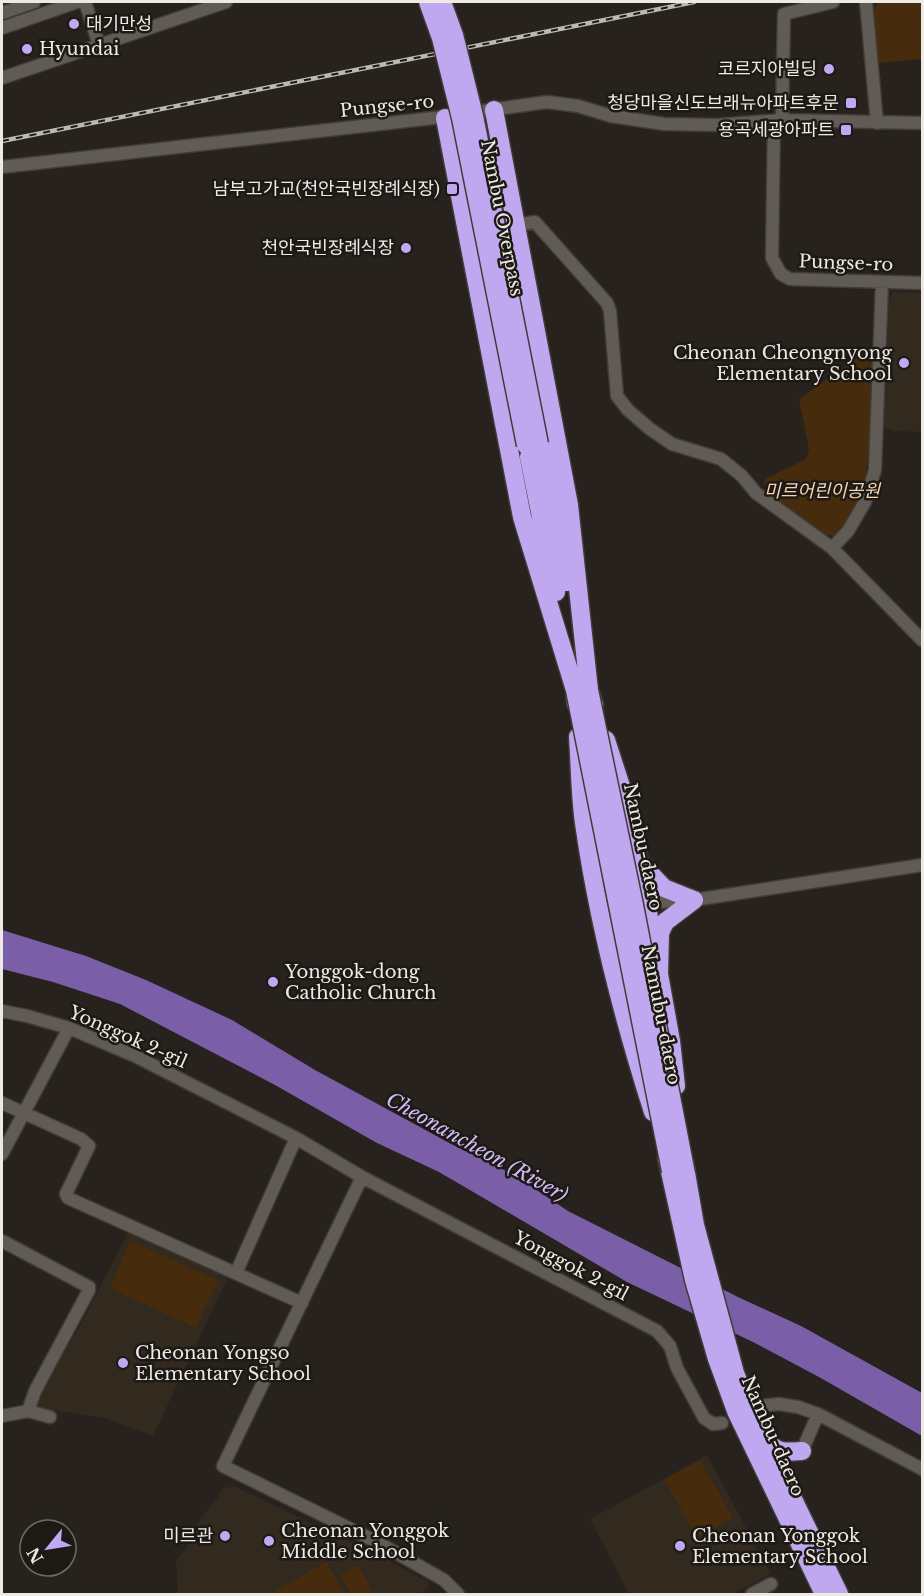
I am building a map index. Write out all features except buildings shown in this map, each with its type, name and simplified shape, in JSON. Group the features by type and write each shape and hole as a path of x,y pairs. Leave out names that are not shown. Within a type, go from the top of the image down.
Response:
{"highway":[{"name":"Nambu Overpass","path":"428,2 441,38 461,118 532,445"},
{"name":"Nambu Overpass","path":"442,2 454,35 474,116 532,445"},
{"path":"494,110 569,505 582,690 584,822 627,1029 678,1172"},
{"path":"445,118 522,517 582,690 627,805 671,1041 678,1172"},
{"name":"Nambu-daero","path":"532,445 582,690 634,905 678,1172 683,1230 694,1280 717,1359 736,1411 824,1594"},
{"path":"639,862 664,888 694,900"},
{"path":"659,974 660,933 665,922 694,900"},
{"name":"Nambu-daero","path":"678,1172 735,1373 786,1487 839,1594"},
{"path":"761,1433 771,1447 778,1451 802,1451"},
{"path":"786,1487 788,1472 802,1451"}],"street":[{"path":"2,13 34,2"},
{"path":"2,28 77,2"},
{"path":"85,2 99,45"},
{"path":"2,78 226,2"},
{"path":"778,120 784,14 833,2"},
{"path":"866,2 877,123"},
{"name":"Pungse-ro","path":"2,166 445,118 547,102 578,106 611,116 664,124 717,125 778,120 922,123"},
{"name":"Pungse-ro","path":"778,120 772,258 781,274 790,279 922,284"},
{"path":"467,232 535,222 606,303 610,311 617,396 628,410 672,444 721,459 742,476 756,493 832,548 922,640"},
{"path":"832,548 848,531 865,502 875,470 882,282"},
{"path":"601,912 922,865"},
{"name":"Yonggok 2-gil","path":"2,1011 69,1028 135,1056 296,1138 362,1177 657,1331 670,1346 676,1368 704,1418 713,1424 722,1423"},
{"path":"2,1154 69,1028"},
{"path":"2,1103 81,1139 89,1146 66,1194 68,1198 302,1303"},
{"path":"236,1272 296,1138"},
{"path":"362,1177 223,1466 377,1542 444,1580 458,1594"},
{"path":"2,1241 89,1287 35,1391 28,1411"},
{"path":"761,1406 779,1404 798,1407 818,1414 922,1468"},
{"path":"2,1416 28,1411 50,1417"},
{"path":"802,1451 818,1414"},
{"path":"752,1594 771,1584"}],"shaded area":[{"name":"Cheonan Cheongnyong Elementary School","path":"894,292 922,293 922,432 894,431 884,427 889,299"},
{"path":"2,930 86,956 146,980 232,1020 315,1070 453,1145 514,1175 568,1211 740,1298 801,1326 922,1393 922,1436 755,1343 627,1282 439,1172 377,1143 275,1085 120,1004 53,982 2,969"},
{"name":"Cheonan Yongso Elementary School","path":"128,1233 229,1275 153,1436 105,1418 39,1408 37,1399 80,1326"},
{"name":"Cheonan Yonggok Elementary School","path":"707,1455 771,1574 732,1594 629,1594 590,1519"},
{"name":"Cheonan Yonggok Middle School","path":"234,1486 388,1560 428,1582 429,1588 418,1594 178,1594 176,1560 187,1547 200,1519 218,1497 221,1489"}],"green space":[{"path":"879,2 921,2 922,59 878,63 874,8"},
{"name":"미르어린이공원","path":"872,350 870,432 865,476 852,515 845,525 833,536 824,534 794,516 764,483 766,479 806,459 809,449 799,399 858,357"},
{"path":"130,1241 218,1280 196,1328 110,1288"},
{"path":"700,1460 733,1518 697,1537 664,1480"},
{"path":"326,1562 345,1594 270,1594"},
{"path":"358,1565 374,1594 351,1594 340,1575"}],"railway":[{"path":"2,141 694,2"}],"place":[{"name":"대기만성","path":"74,24"},
{"name":"Hyundai","path":"27,49"},
{"name":"코르지아빌딩","path":"829,69"},
{"name":"청당마을신도브래뉴아파트후문","path":"851,103"},
{"name":"용곡세광아파트","path":"846,130"},
{"name":"남부고가교(천안국빈장례식장)","path":"452,189"},
{"name":"천안국빈장례식장","path":"406,248"},
{"name":"Cheonan Cheongnyong Elementary School","path":"904,363"},
{"name":"Yonggok-dong Catholic Church","path":"273,982"},
{"name":"Cheonan Yongso Elementary School","path":"123,1363"},
{"name":"미르관","path":"225,1536"},
{"name":"Cheonan Yonggok Middle School","path":"269,1541"},
{"name":"Cheonan Yonggok Elementary School","path":"680,1546"}],"water label":[{"name":"Cheonancheon (River)","path":"477,1147"}]}
